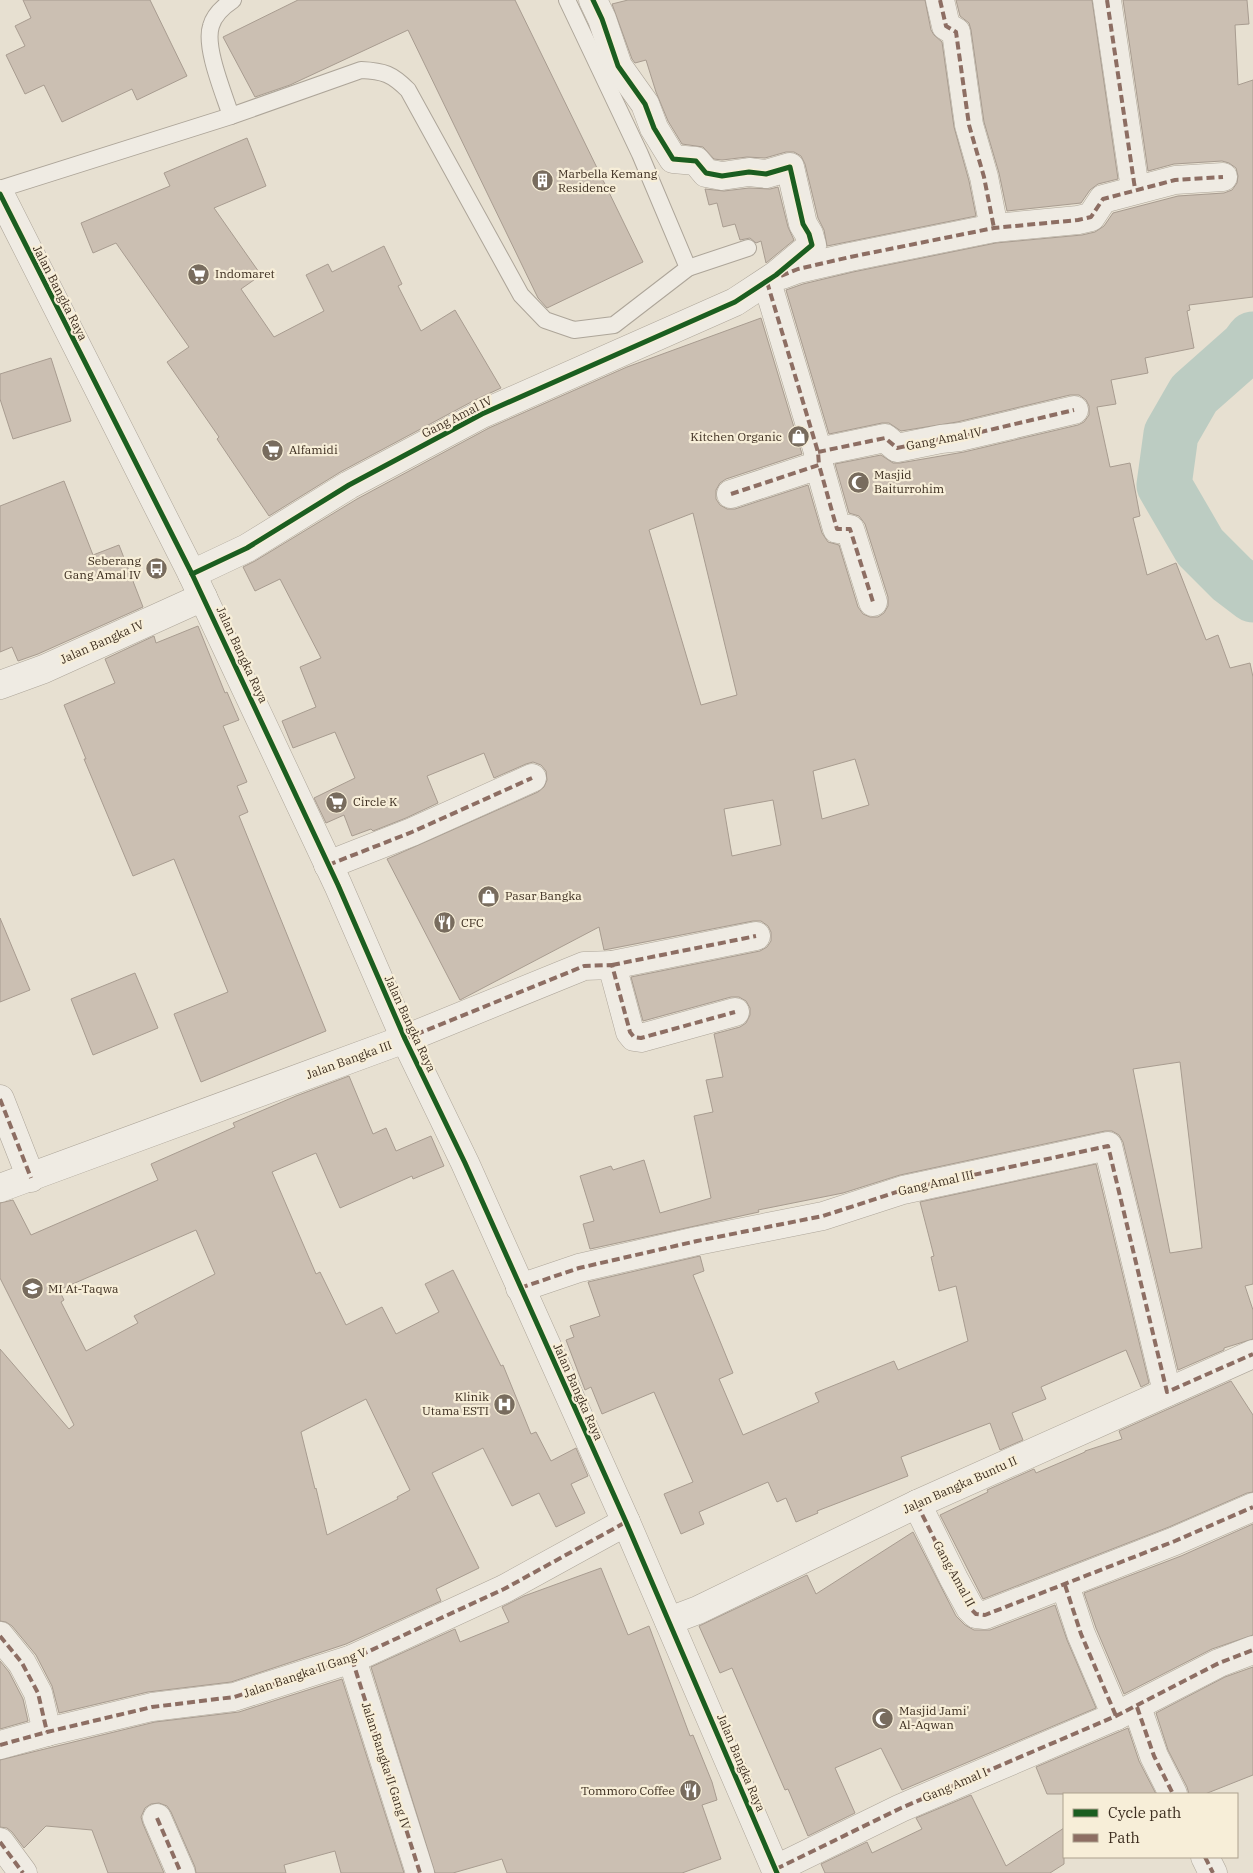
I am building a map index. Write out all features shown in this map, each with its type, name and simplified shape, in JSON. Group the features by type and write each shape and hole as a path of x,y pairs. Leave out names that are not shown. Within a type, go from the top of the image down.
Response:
{"street":[{"path":"593,0 602,19 618,66 645,104 654,128 673,159 696,161 706,173 722,176 749,172 766,174 790,167 803,224 809,234 812,245 767,282"},
{"path":"940,0 946,26 956,32 969,125 984,177 994,228"},
{"path":"1106,0 1135,189"},
{"path":"767,282 804,268 994,228 1078,220 1091,217 1102,199 1135,189 1175,180 1223,177"},
{"name":"Jalan Bangka Raya","path":"2,202 197,585 328,865 405,1039 465,1163 626,1522 776,1871"},
{"path":"767,282 837,529 850,528 873,602"},
{"name":"Gang Amal IV","path":"197,585 247,548 349,485 482,414 735,302 767,282"},
{"name":"Gang Amal IV","path":"731,494 818,459 884,438 897,448 960,437 1074,410"},
{"name":"Jalan Bangka IV","path":"0,685 44,669 197,585"},
{"path":"328,865 412,832 532,778"},
{"name":"Jalan Bangka III","path":"0,1188 405,1039 584,966 612,964 756,936"},
{"path":"612,964 630,1032 634,1037 641,1038 734,1012"},
{"path":"0,1099 31,1178"},
{"name":"Gang Amal III","path":"520,1288 579,1268 697,1241 823,1216 903,1190 1108,1146 1167,1392"},
{"name":"Jalan Bangka Buntu II","path":"669,1621 698,1610 917,1504 1253,1354"},
{"name":"Gang Amal II","path":"917,1504 970,1608 976,1614 985,1615 1175,1541 1253,1507"},
{"name":"Jalan Bangka II Gang V","path":"0,1745 152,1707 234,1697 352,1659 504,1589 626,1522"},
{"path":"1065,1585 1081,1634 1154,1756 1173,1793"},
{"path":"0,1636 22,1664 38,1694 47,1732"},
{"name":"Gang Amal I","path":"776,1871 901,1808 1126,1711 1218,1664 1253,1650"},
{"name":"Jalan Bangka II Gang IV","path":"352,1659 420,1873"},
{"path":"157,1818 180,1873"},
{"path":"0,1842 23,1873"},
{"path":"1206,1858 1213,1873"}],"lane":[{"path":"231,116 210,47 211,26 220,10 233,0"},
{"path":"567,0 640,154 688,268"},
{"path":"2,202 231,116 361,70 378,70 395,77 408,90 521,295 545,320 574,330 614,325 688,268 748,248"}],"building":[{"path":"23,0 150,0 187,76 137,100 132,89 62,122 44,85 25,94 6,55 25,46 15,26 31,18"},
{"name":"Marbella Kemang Residence","path":"298,0 515,0 643,262 547,308 538,298 408,30 290,85 255,97 223,37"},
{"path":"628,0 925,0 931,30 942,42 954,127 969,181 976,216 827,246 805,164 801,156 794,152 786,152 765,158 747,157 722,160 714,159 703,147 682,144 668,121 646,60 635,63 632,59 612,4"},
{"path":"956,0 1092,0 1118,179 1098,184 1090,190 1081,203 1007,211 999,173 984,122 971,30 969,23 960,16"},
{"path":"1123,0 1247,0 1249,24 1235,25 1238,85 1253,80 1253,297 1189,305 1190,310 1187,311 1194,348 1145,358 1148,373 1111,380 1116,404 1097,407 1110,467 1130,463 1140,516 1133,518 1147,575 1176,563 1206,640 1218,635 1230,668 1250,663 1253,677 1253,1284 1245,1286 1253,1310 1253,1339 1224,1348 1224,1350 1178,1370 1123,1142 1119,1135 1112,1131 900,1175 843,1193 758,1210 759,1212 590,1249 583,1224 594,1221 580,1176 611,1166 613,1170 644,1160 660,1213 711,1198 694,1116 713,1112 706,1080 723,1077 714,1034 740,1027 746,1023 750,1015 750,1008 746,1001 739,997 731,997 643,1021 631,977 760,951 767,947 771,941 771,932 768,926 761,921 753,921 604,950 599,927 460,1000 387,859 538,792 544,787 547,780 546,771 541,765 533,762 494,778 484,753 427,776 438,803 406,818 373,831 371,829 352,836 344,815 326,823 314,798 355,778 335,732 293,748 282,721 316,707 300,667 321,658 280,579 255,591 243,567 357,499 489,428 627,367 761,318 802,454 726,479 720,483 716,490 716,499 720,505 727,509 735,509 808,485 822,533 828,542 839,545 858,607 863,614 870,617 878,617 884,613 888,606 888,597 865,524 859,516 849,513 835,464 881,455 893,463 900,463 964,452 1078,425 1084,422 1089,415 1089,406 1086,400 1079,395 1070,395 957,422 901,431 889,423 882,423 829,434 786,290 853,272 996,243 1082,235 1095,232 1104,226 1113,213 1178,196 1224,193 1232,190 1237,183 1238,176 1236,168 1222,161 1174,164 1148,171","holes":["693,513 737,695 701,705 649,530","855,759 869,805 822,819 813,771","773,800 781,845 732,856 724,809","1180,1062 1202,1248 1170,1253 1133,1069"]},
{"path":"247,138 266,186 214,208 261,275 241,289 274,337 324,311 306,275 328,264 332,272 384,246 402,284 398,286 421,331 455,310 501,388 342,471 269,516 217,439 219,437 167,362 189,347 116,243 93,253 81,223 170,186 164,173"},
{"path":"778,187 788,227 794,240 766,263 761,241 756,243 750,238 740,240 735,224 723,227 717,203 709,205 705,189 724,191"},
{"path":"51,358 71,421 13,439 0,399 0,374"},
{"path":"64,481 93,555 119,545 143,607 38,654 18,661 12,647 0,652 0,506"},
{"path":"198,626 225,693 227,692 239,720 223,726 247,782 237,786 248,812 239,816 326,1031 201,1082 174,1014 228,992 174,859 133,876 84,759 86,759 64,705 115,683 105,659 154,636 156,643"},
{"path":"0,918 30,990 0,1002"},
{"path":"135,973 158,1028 93,1055 71,999"},
{"path":"349,1076 373,1134 386,1128 396,1151 431,1136 444,1166 413,1179 412,1176 340,1208 316,1153 272,1172 316,1274 320,1272 346,1325 382,1307 396,1334 439,1312 425,1284 453,1270 501,1366 503,1365 531,1434 536,1432 551,1461 576,1448 588,1476 571,1484 585,1513 556,1527 539,1493 512,1506 483,1448 432,1473 479,1568 436,1589 441,1601 346,1644 231,1682 148,1692 59,1713 52,1686 36,1655 12,1626 0,1621 0,1349 69,1429 74,1425 0,1278 0,1203 13,1200 31,1235 158,1180 151,1164 235,1127 233,1123","holes":["196,1230 215,1274 134,1316 138,1323 86,1351 61,1302 64,1300 59,1290","366,1399 410,1490 397,1497 398,1499 327,1535 301,1432"]},
{"path":"1096,1164 1149,1383 1141,1387 1126,1350 1041,1387 1046,1399 1012,1413 1023,1440 1000,1450 990,1423 901,1457 908,1476 817,1511 818,1513 796,1522 786,1498 777,1502 768,1482 699,1512 704,1524 681,1534 664,1494 693,1482 654,1392 602,1414 591,1387 585,1390 566,1340 574,1337 570,1326 600,1316 588,1282 700,1256 704,1271 693,1275 733,1373 719,1379 743,1435 819,1402 815,1393 894,1361 898,1370 968,1341 956,1286 939,1291 931,1257 934,1256 920,1202"},
{"path":"1231,1381 1253,1415 1253,1492 1169,1527 983,1599 940,1515 988,1492 987,1490 1034,1469 1036,1473 1085,1451 1122,1439 1119,1431"},
{"path":"1253,1524 1253,1635 1212,1649 1124,1694 1096,1628 1084,1593 1181,1556"},
{"path":"913,1532 956,1616 965,1625 974,1630 990,1630 1055,1605 1067,1640 1096,1708 902,1790 881,1748 835,1768 855,1813 808,1836 788,1789 785,1790 732,1668 720,1673 699,1626 807,1575 816,1594"},
{"path":"601,1568 628,1635 649,1626 690,1736 693,1735 712,1782 717,1800 702,1805 721,1859 682,1873 507,1873 502,1859 453,1873 435,1873 371,1667 455,1629 460,1642 509,1622 502,1607 524,1596"},
{"path":"0,1661 9,1672 23,1699 28,1721 0,1729"},
{"path":"1253,1667 1253,1775 1208,1793 1189,1793 1168,1750 1156,1713 1225,1677"},
{"path":"342,1679 404,1873 341,1873 335,1851 284,1865 286,1873 196,1873 171,1812 167,1806 159,1803 151,1804 145,1808 141,1817 164,1873 108,1873 92,1830 46,1826 24,1848 12,1832 7,1828 0,1827 0,1760 155,1722 239,1712"},
{"path":"1128,1728 1139,1761 1155,1793 1047,1794 1036,1767"},
{"path":"971,1795 1006,1866 1063,1829 1064,1864 1050,1873 825,1873 821,1864 867,1842 872,1853 922,1829 916,1818"}],"waterway":[{"path":"1253,339 1247,347 1194,394 1171,434 1164,485 1200,547 1232,579 1253,595"}],"marked path":[{"path":"940,0 946,26 956,32 969,125 984,177 994,228"},
{"path":"1107,0 1135,189"},
{"path":"781,276 798,269 850,257 994,228 1078,220 1091,217 1103,199 1175,180 1223,177"},
{"path":"767,282 818,452 819,465"},
{"path":"818,452 885,438 897,448 960,437 1074,410"},
{"path":"731,494 819,465 837,529 850,529 873,602"},
{"path":"328,865 412,832 532,778"},
{"path":"612,965 756,936"},
{"path":"405,1039 584,966 612,965 630,1032 634,1037 641,1038 735,1012"},
{"path":"0,1099 31,1178"},
{"path":"520,1288 579,1268 697,1241 823,1216 903,1190 1108,1146 1167,1392 1253,1354"},
{"path":"917,1504 970,1608 976,1614 985,1615 1175,1541 1253,1507"},
{"path":"0,1745 152,1707 234,1697 352,1659 504,1589 626,1522"},
{"path":"1065,1585 1081,1634 1116,1716"},
{"path":"0,1636 22,1663 38,1693 47,1732"},
{"path":"776,1869 901,1808 1116,1716 1219,1663 1253,1650"},
{"path":"352,1659 420,1873"},
{"path":"1137,1707 1154,1756 1172,1793"},
{"path":"157,1818 181,1873"},
{"path":"0,1842 23,1873"},
{"path":"1206,1858 1213,1873"}],"cycle path":[{"path":"192,574 247,548 349,485 482,414 735,302 776,275 812,245 809,234 803,224 790,167 766,174 749,172 722,176 706,173 696,161 673,159 654,128 645,104 618,66 602,19 593,0"},
{"path":"0,194 192,574 338,885 405,1039 465,1163 626,1522 777,1873"}],"place":[{"name":"Marbella Kemang Residence","path":"542,181"},
{"name":"Indomaret","path":"199,274"},
{"name":"Kitchen Organic","path":"798,437"},
{"name":"Alfamidi","path":"273,450"},
{"name":"Masjid Baiturrohim","path":"858,482"},
{"name":"Seberang Gang Amal IV","path":"157,568"},
{"name":"Circle K","path":"337,802"},
{"name":"Pasar Bangka","path":"489,896"},
{"name":"CFC","path":"445,923"},
{"name":"MI At-Taqwa","path":"32,1289"},
{"name":"Klinik Utama ESTI","path":"505,1404"},
{"name":"Masjid Jami' Al-Aqwan","path":"883,1718"},
{"name":"Tommoro Coffee","path":"691,1791"}]}
